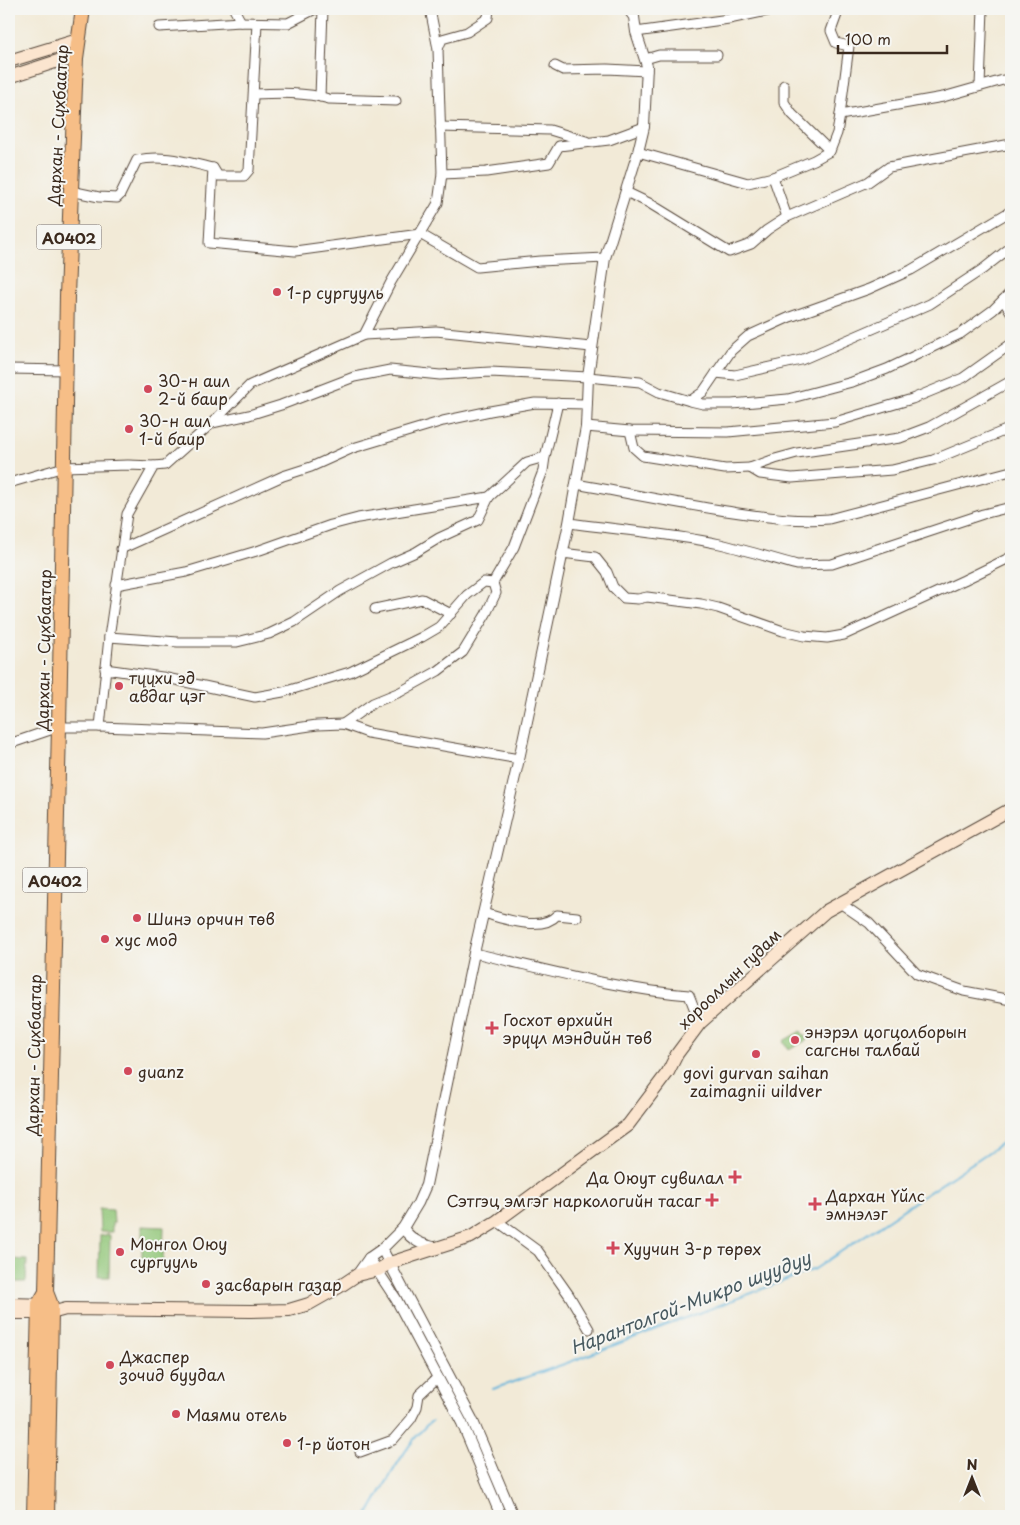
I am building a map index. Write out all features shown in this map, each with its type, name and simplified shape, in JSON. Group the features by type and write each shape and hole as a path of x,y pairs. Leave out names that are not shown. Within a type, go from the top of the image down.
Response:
{"highway":[{"name":"Дархан - Сүхбаатар","path":"45,1305 67,370 67,296 76,58 83,9"},
{"path":"34,1516 45,1305"},
{"path":"45,1305 47,1516"}],"main road":[{"path":"9,61 78,40"},
{"path":"9,77 56,62 76,58"},
{"name":"хорооллын гудам","path":"45,1305 66,1309 289,1310 309,1304 357,1275 378,1270 390,1263 471,1237 497,1221 628,1126 668,1072 677,1054 700,1023 826,911 1011,809"},
{"path":"9,1304 45,1305"},
{"path":"9,1313 45,1305"}],"street":[{"path":"234,9 241,22"},
{"path":"159,27 241,22 288,23 315,9"},
{"path":"320,96 323,9"},
{"path":"364,335 391,282 438,203 442,174 438,49 430,9"},
{"path":"438,49 442,39 467,32 488,18 489,9"},
{"path":"357,1275 369,1258 382,1249 403,1228 418,1204 430,1173 474,953 519,759 569,523 586,427 591,347 605,258 644,128 647,71 636,32 634,17 628,9"},
{"path":"636,32 729,19 776,9"},
{"path":"638,152 748,183 772,177 814,160 830,150 837,132 849,46 836,43 831,31 839,9"},
{"path":"980,86 983,9"},
{"path":"71,191 99,198 117,198 137,160 152,157 169,158 213,168 218,176 244,176 249,170 257,23"},
{"path":"645,59 659,55 716,55"},
{"path":"554,66 563,70 607,69 647,71"},
{"path":"840,115 943,96 1003,80"},
{"path":"784,85 784,102 792,114 830,150"},
{"path":"254,94 287,93 320,96 329,99 396,101"},
{"path":"440,127 550,130 590,142"},
{"path":"442,174 486,172 549,162 559,146 609,140 644,128"},
{"path":"626,192 649,203 729,252 750,244 787,217 868,182 889,168 1011,144"},
{"path":"213,168 209,243 295,251 420,234 477,267 540,261 605,258"},
{"path":"772,177 787,217"},
{"path":"690,401 703,392 731,351 748,336 790,317 868,289 911,270 1011,210"},
{"path":"716,373 736,375 801,360 930,304 983,269 1011,247"},
{"path":"212,422 249,415 354,377 390,370 440,374 490,372 588,377 640,382 659,392 703,404 732,404 788,399 852,382 887,369 960,334 993,310 1011,292"},
{"path":"1003,300 1011,312"},
{"path":"9,483 64,467 165,465 250,385 364,335 436,331 591,347"},
{"path":"586,427 630,431 728,432 835,422 912,399 963,378 1011,344"},
{"path":"9,369 67,370"},
{"path":"630,431 634,448 643,456 725,469 750,468 797,453 900,438 929,428 1011,381"},
{"path":"121,549 282,476 311,467 353,448 443,421 535,403 587,404"},
{"path":"343,724 373,703 400,692 438,671 463,652 486,614 496,593 493,583 514,547 543,471 558,403"},
{"path":"750,468 760,474 792,478 892,470 934,460 1011,428"},
{"path":"109,637 178,642 237,642 269,634 294,622 340,591 391,563 478,520 489,497 527,462 545,457"},
{"path":"100,727 109,637 127,514 154,466"},
{"path":"576,484 688,505 773,518 816,520 829,519 1011,471"},
{"path":"116,585 186,572 358,518 489,497"},
{"path":"569,523 620,530 637,530 720,544 797,565 810,566 832,564 983,514 1011,507"},
{"path":"562,553 595,557 607,572 613,587 624,598 638,599 647,597 700,604 718,608 801,636 827,638 844,635 1011,557"},
{"path":"105,669 208,685 255,696 283,692 350,672 439,627 467,595 484,582 493,583"},
{"path":"375,609 422,599 451,614"},
{"path":"9,744 59,728 100,727 262,733 316,725 343,724 368,733 519,759"},
{"path":"840,903 869,923 917,974 964,991 1011,1000"},
{"path":"483,913 526,923 540,924 548,922 556,915 577,917"},
{"path":"474,953 622,987 689,996 700,1023"},
{"path":"497,1221 538,1251 569,1295 589,1329"},
{"path":"403,1228 409,1237 418,1243 439,1248"},
{"path":"382,1249 472,1419 514,1516"},
{"path":"369,1258 396,1299 462,1423 501,1516"},
{"path":"360,1452 393,1440 412,1419 419,1396 438,1378"}],"green space":[{"name":"энэрэл цогцолборын сагсны талбай","path":"801,1031 807,1040 789,1050 783,1041"},
{"path":"99,1209 113,1210 114,1223 112,1223 112,1232 100,1232"},
{"path":"142,1226 164,1227 163,1263 142,1262"},
{"path":"100,1235 110,1235 109,1277 99,1277"},
{"path":"12,1259 27,1260 26,1282 11,1282"}],"waterway":[{"name":"Нарантолгой-Микро шуудуу","path":"493,1389 815,1269 1011,1137"},
{"name":"Нарантолгой-Микро шуудуу","path":"367,1516 405,1451 432,1421"}],"place":[{"name":"1-р сургууль","path":"277,292"},
{"name":"30-н аил 2-й баир","path":"148,389"},
{"name":"30-н аил 1-й баир","path":"129,429"},
{"name":"түүхи эд авдаг цэг","path":"119,686"},
{"name":"Шинэ орчин төв","path":"137,918"},
{"name":"хус мод","path":"105,939"},
{"name":"Госхот өрхийн эрүүл мэндийн төв","path":"492,1028"},
{"name":"энэрэл цогцолборын сагсны талбай","path":"795,1040"},
{"name":"govi gurvan saihan zaimagnii uildver","path":"756,1054"},
{"name":"guanz","path":"128,1071"},
{"name":"Да Оюут сувилал","path":"735,1177"},
{"name":"Сэтгэц эмгэг наркологийн тасаг","path":"712,1200"},
{"name":"Дархан Үйлс эмнэлэг","path":"815,1204"},
{"name":"Хуучин 3-р төрөх","path":"613,1248"},
{"name":"Монгол Оюу сургууль","path":"120,1252"},
{"name":"засварын газар","path":"206,1284"},
{"name":"Джаспер зочид буудал","path":"110,1365"},
{"name":"Маями отель","path":"176,1414"},
{"name":"1-р йотон","path":"287,1443"}]}
